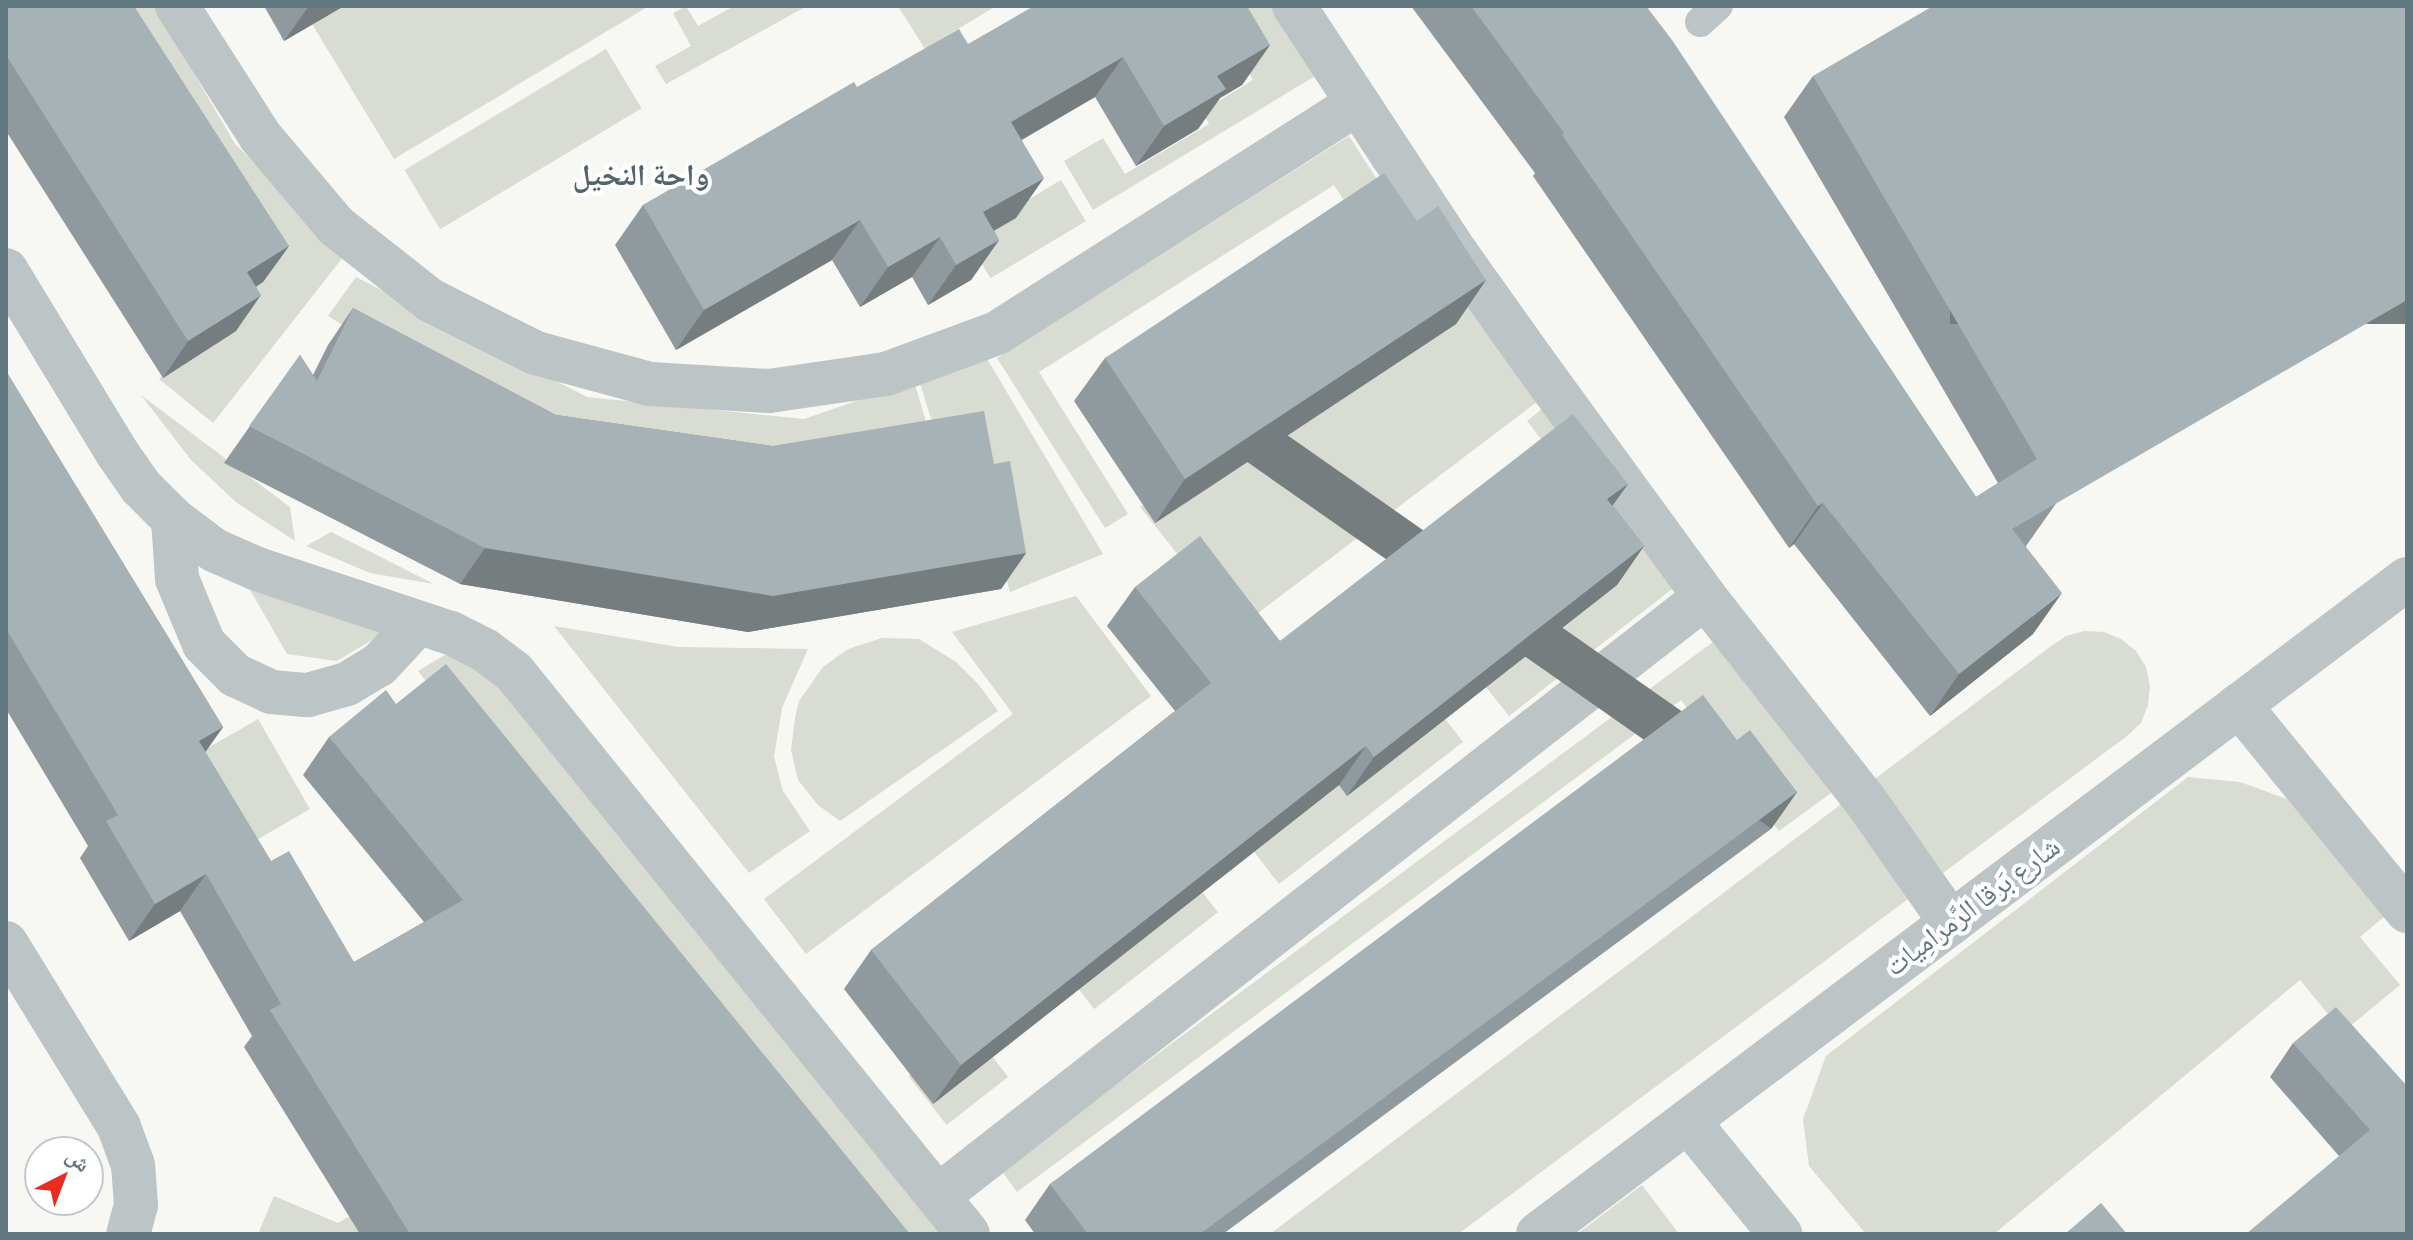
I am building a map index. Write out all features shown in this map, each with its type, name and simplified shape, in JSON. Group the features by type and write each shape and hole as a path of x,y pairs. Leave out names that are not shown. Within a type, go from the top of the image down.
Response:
{"street":[{"path":"177,6 260,136 336,226 430,300 536,353 650,384 769,391 886,374 997,333 1356,104"},
{"path":"1294,6 1466,266 1705,597 1865,800 1951,923"},
{"path":"6,270 118,454 141,487 173,519 214,550 257,569 451,633 486,651 514,672 539,698 968,1234"},
{"path":"173,519 177,579 204,644 235,675 271,692 308,695 347,684 379,665 418,623"},
{"name":"شارع بَرقا الرَّمرامِيات","path":"1538,1234 2407,579"},
{"path":"938,1196 1705,597"},
{"path":"2239,705 2407,911"},
{"path":"6,943 119,1127 133,1165 136,1205 128,1234"},
{"path":"1688,1121 1780,1234"}],"shaded area":[{"path":"92,6 155,6 235,144 347,252 213,423 159,379 271,267"},
{"path":"331,6 649,6 394,159 309,19"},
{"path":"686,6 698,26 734,6 807,6 666,84 655,66 691,46 673,13"},
{"path":"898,6 996,6 925,49"},
{"path":"1209,6 1295,6 1332,66 1093,210 1064,161 1103,138 1125,174 1209,124 1202,111 1253,80"},
{"path":"606,49 642,108 440,229 405,170"},
{"path":"1349,136 1400,215 1367,236 1334,185 1039,372 1128,514 1105,528 997,358"},
{"path":"1061,180 1086,221 991,278 966,237"},
{"path":"356,277 587,397 804,419 914,381 929,432 849,443 669,455 444,388 328,316"},
{"path":"1461,296 1541,399 1237,629 1140,507"},
{"path":"986,357 1103,554 1010,592 964,426 935,431 918,377"},
{"path":"141,395 290,507 295,541 237,503 191,460"},
{"path":"1548,404 1685,579 1509,716 1466,662 1585,495 1527,421"},
{"path":"331,532 434,584 370,573 306,546"},
{"path":"231,557 395,626 337,661 287,654"},
{"path":"1076,596 1151,696 806,954 764,899 1013,714 952,632"},
{"path":"554,626 678,647 808,649 782,708 774,757 783,791 810,831 749,873"},
{"path":"2084,631 2104,632 2121,639 2136,651 2146,667 2150,686 2148,705 2141,723 1458,1234 1270,1234 2050,647 2066,636"},
{"path":"882,638 919,639 956,662 979,685 998,711 840,821 818,805 798,780 791,750 795,718 799,701 823,667 848,649"},
{"path":"1717,639 1831,793 1779,831 1681,700 1017,1192 1001,1170"},
{"path":"465,643 940,1234 860,1234 418,671"},
{"path":"1440,712 1463,742 1279,884 1241,835"},
{"path":"258,719 310,809 236,852 184,762"},
{"path":"2188,777 2240,782 2287,799 2385,916 2360,937 2400,985 2343,1032 2300,980 1994,1234 1866,1234 1809,1166 1803,1119 1826,1056"},
{"path":"1181,865 1218,912 1094,1009 1057,962"},
{"path":"970,1028 1008,1077 947,1125 909,1076"},
{"path":"1642,1185 1679,1234 1577,1234"},
{"path":"274,1196 338,1223 385,1196 408,1234 258,1234"}],"building":[{"path":"6,6 134,6 289,246 247,272 261,295 188,341 6,55"},
{"path":"1034,6 1247,6 1270,45 1217,76 1226,89 1164,126 1123,57 1011,122 1044,178 983,212 999,240 956,265 940,237 888,267 860,220 704,310 643,205 854,82 857,87 959,29 968,44"},
{"path":"1471,6 1646,6 1672,40 1976,497 2037,459 1813,76 1933,6 2407,6 2407,300 2012,529 2062,593 1959,674 1823,503 1818,506 1562,135 1564,133"},
{"path":"1384,173 1417,221 1438,206 1486,280 1185,479 1105,358"},
{"path":"353,308 556,415 772,446 984,411 994,464 1010,461 1026,553 773,596 485,548 249,426 300,355 317,381"},
{"path":"6,371 223,727 199,741 271,861 289,851 354,962 463,900 329,737 386,690 396,704 446,664 910,1234 410,1234 270,1010 281,1004 206,874 155,904 106,821 118,815 6,629"},
{"path":"1573,414 1628,484 1607,499 1644,546 1374,757 1366,746 961,1065 871,950 1211,683 1135,587 1200,536 1280,641"},
{"path":"1703,695 1737,740 1750,730 1797,792 1200,1234 1088,1234 1050,1184"},
{"path":"2336,1007 2407,1086 2407,1234 2246,1234 2370,1130 2293,1043"},
{"path":"2101,1203 2127,1234 2065,1234"}],"district":[{"name":"واحة النخيل","path":"641,174"}]}
